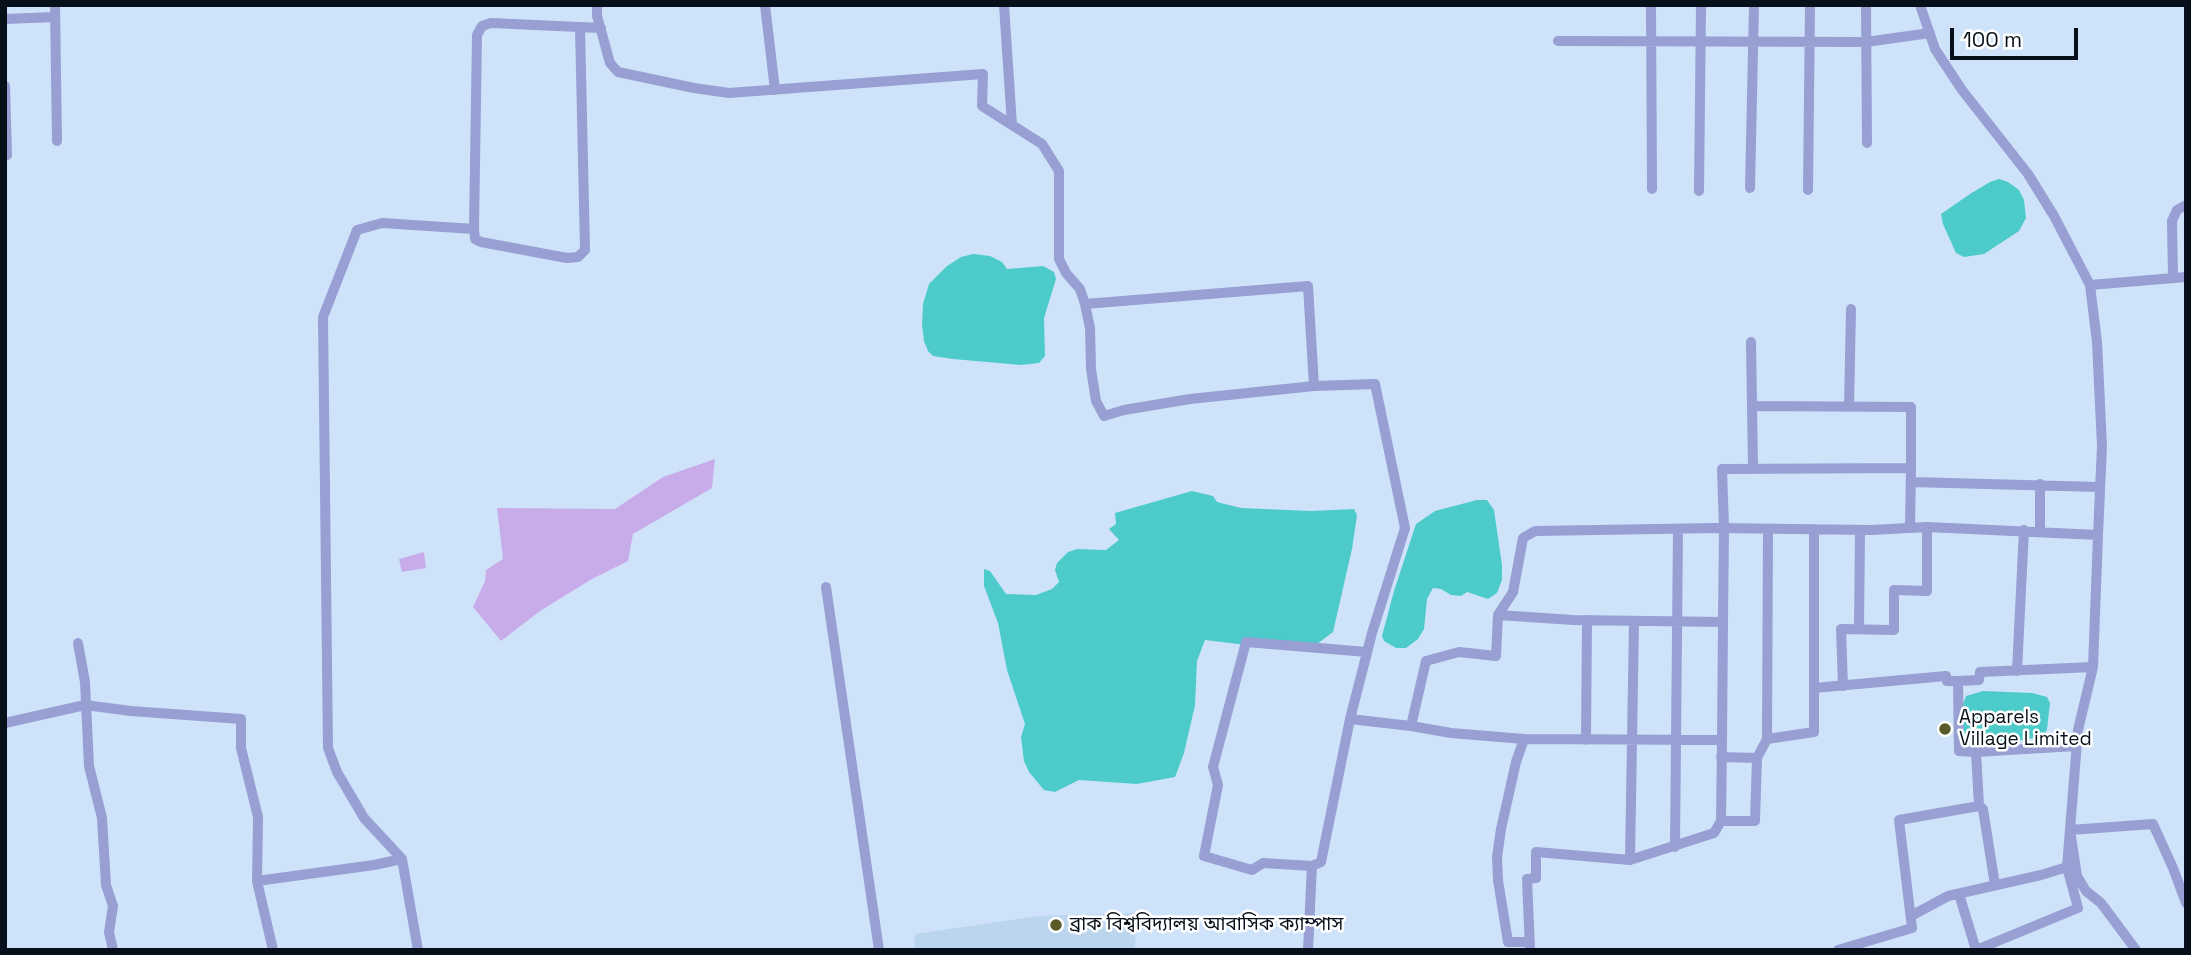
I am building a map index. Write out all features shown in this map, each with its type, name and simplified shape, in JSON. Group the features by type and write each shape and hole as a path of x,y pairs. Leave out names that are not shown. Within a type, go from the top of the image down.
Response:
{"street":[{"path":"597,5 610,62 618,72 729,93 983,74 982,106 1042,144 1059,172 1059,259 1066,273 1080,289 1085,304 1090,328 1091,369 1096,401 1104,416 1190,399 1314,386 1376,384 1405,528 1367,652 1350,719 1321,862 1312,866 1263,863 1252,870 1204,856 1218,785 1213,767 1246,642 1367,652"},
{"path":"765,5 775,90"},
{"path":"1004,5 1012,125"},
{"path":"1651,5 1652,189"},
{"path":"1699,191 1701,5"},
{"path":"1750,188 1754,5"},
{"path":"1808,190 1810,5"},
{"path":"1866,5 1867,143"},
{"path":"1920,5 1935,49 1962,90 2028,174 2054,216 2090,285 2097,342 2102,446 2092,667 2076,746 2067,867 2078,908 1976,950 1959,894"},
{"path":"5,19 55,11 57,141"},
{"path":"580,27 585,250 578,257 567,258 481,242 475,239 474,229 477,36 482,26 491,23 580,27 601,28"},
{"path":"1558,41 1866,42 1930,33"},
{"path":"5,86 7,155"},
{"path":"2172,278 2172,221 2177,210 2186,205"},
{"path":"418,950 402,859 364,818 337,772 328,748 323,317 357,230 382,223 474,229"},
{"path":"2090,285 2186,277"},
{"path":"1085,304 1308,286 1314,386"},
{"path":"1849,407 1851,309"},
{"path":"1751,342 1753,468"},
{"path":"1752,406 1911,407 1910,527"},
{"path":"1524,739 1504,816 1497,869 1508,942 1530,946 1527,879 1536,878 1536,852 1630,860 1714,834 1721,821 1724,528 1722,469 1911,468"},
{"path":"1911,482 2099,487"},
{"path":"2040,484 2040,530"},
{"path":"1411,726 1426,662 1459,652 1496,656 1498,615 1513,592 1523,538 1535,531 1724,528 1860,530 1927,527 2040,530 2098,535"},
{"path":"1843,686 1840,629 1894,630 1894,590 1927,591 1927,527"},
{"path":"1675,847 1675,622 1678,529"},
{"path":"1721,821 1755,821 1757,758 1767,739 1769,529"},
{"path":"1767,739 1814,732 1814,529"},
{"path":"1859,629 1860,530"},
{"path":"2017,671 2024,530"},
{"path":"826,587 878,950"},
{"path":"1498,615 1587,620 1723,622"},
{"path":"1586,740 1587,620"},
{"path":"1630,860 1634,621"},
{"path":"78,643 85,682 89,766 102,818 106,885 113,906 108,932 113,950"},
{"path":"1814,688 1946,676 1947,681 1979,680 1980,672 2092,667"},
{"path":"1958,681 1959,751 2076,746"},
{"path":"5,723 85,705 241,719 241,748 258,817 257,881 273,950"},
{"path":"1350,719 1451,733 1524,739 1722,740"},
{"path":"1976,752 1979,806 1983,809 1996,885"},
{"path":"1721,757 1757,758"},
{"path":"1838,950 1912,929 1899,820 1979,806"},
{"path":"2070,830 2153,824 2174,868 2186,903"},
{"path":"2070,830 2077,876 2086,891 2101,903 2136,950"},
{"path":"257,881 402,859"},
{"path":"1308,950 1312,866"},
{"path":"1911,916 1948,896 2067,867"}],"shaded area":[{"path":"1999,179 2019,190 2024,200 2026,218 2019,231 1984,254 1964,257 1956,253 1941,214 1970,194"},
{"path":"973,254 990,256 1002,262 1007,269 1043,266 1054,272 1056,279 1044,318 1045,356 1039,363 1021,365 953,359 933,356 928,351 922,324 923,304 929,284 947,266 961,257"},
{"path":"715,459 712,488 633,534 628,561 592,579 540,611 501,641 473,607 485,581 486,570 503,559 497,508 615,509 663,477"},
{"path":"1192,491 1213,496 1217,502 1241,508 1311,511 1354,509 1357,515 1352,549 1333,632 1317,644 1246,645 1205,640 1197,661 1195,705 1184,753 1175,777 1137,784 1079,780 1055,792 1044,790 1029,772 1024,761 1021,737 1025,724 1007,670 998,623 984,586 984,569 990,571 1006,594 1036,595 1052,589 1059,582 1055,570 1057,563 1068,552 1077,549 1106,550 1119,540 1109,529 1116,524 1115,513"},
{"path":"1487,500 1494,510 1502,565 1502,580 1497,593 1488,599 1467,592 1461,596 1451,595 1433,588 1427,599 1424,629 1418,639 1406,648 1396,648 1384,641 1382,636 1394,591 1416,524 1435,511"},
{"path":"424,552 426,568 402,572 399,559"},
{"path":"1983,691 2032,693 2047,697 2050,703 2044,736 1975,747 1964,737 1962,707 1966,696"},
{"name":"ব্রাক বিশ্ববিদ্যালয় আবাসিক ক্যাম্পাস","path":"1136,913 1135,950 914,950 915,934 1039,916"}],"place":[{"name":"Apparels Village Limited","path":"1945,729"},
{"name":"ব্রাক বিশ্ববিদ্যালয় আবাসিক ক্যাম্পাস","path":"1056,925"}]}
